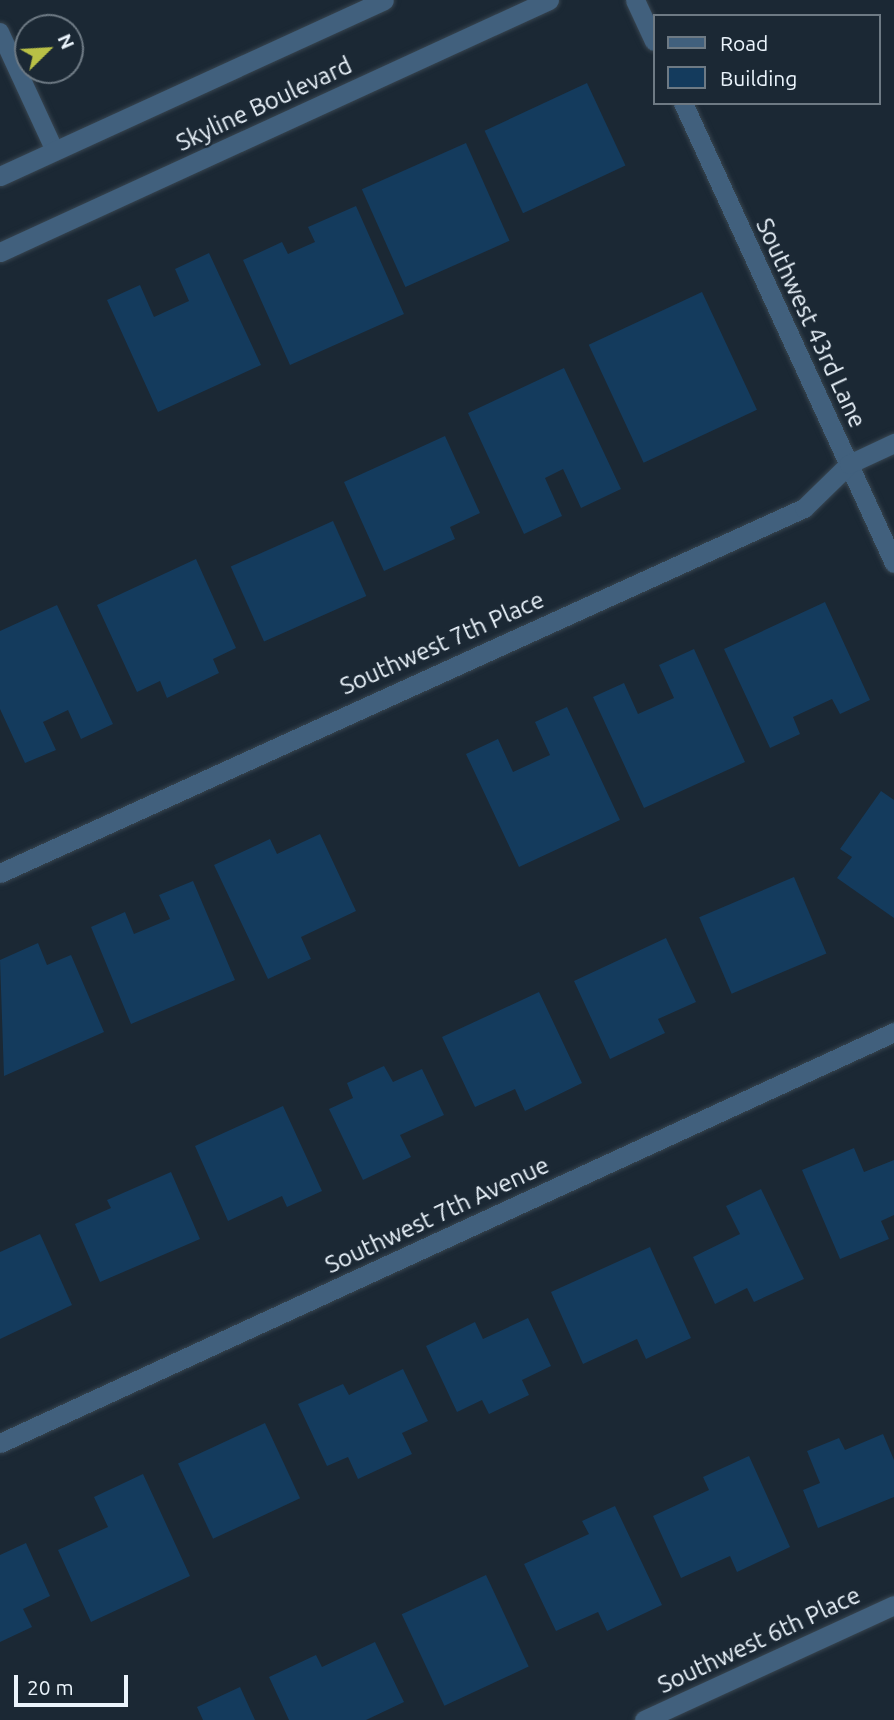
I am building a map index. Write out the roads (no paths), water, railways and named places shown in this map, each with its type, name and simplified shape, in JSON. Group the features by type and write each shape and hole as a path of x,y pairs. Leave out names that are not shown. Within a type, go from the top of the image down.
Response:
{"street":[{"name":"Skyline Boulevard","path":"0,176 384,0"},
{"name":"Skyline Boulevard","path":"0,253 549,0"},
{"path":"635,0 652,37"},
{"name":"Southwest 43rd Lane","path":"684,105 894,563"},
{"name":"Southwest 7th Place","path":"0,873 804,508 849,464 894,443"},
{"name":"Southwest 7th Avenue","path":"0,1443 894,1032"},
{"name":"Southwest 6th Place","path":"644,1720 894,1605"}],"lane":[{"path":"0,32 55,151"}]}
